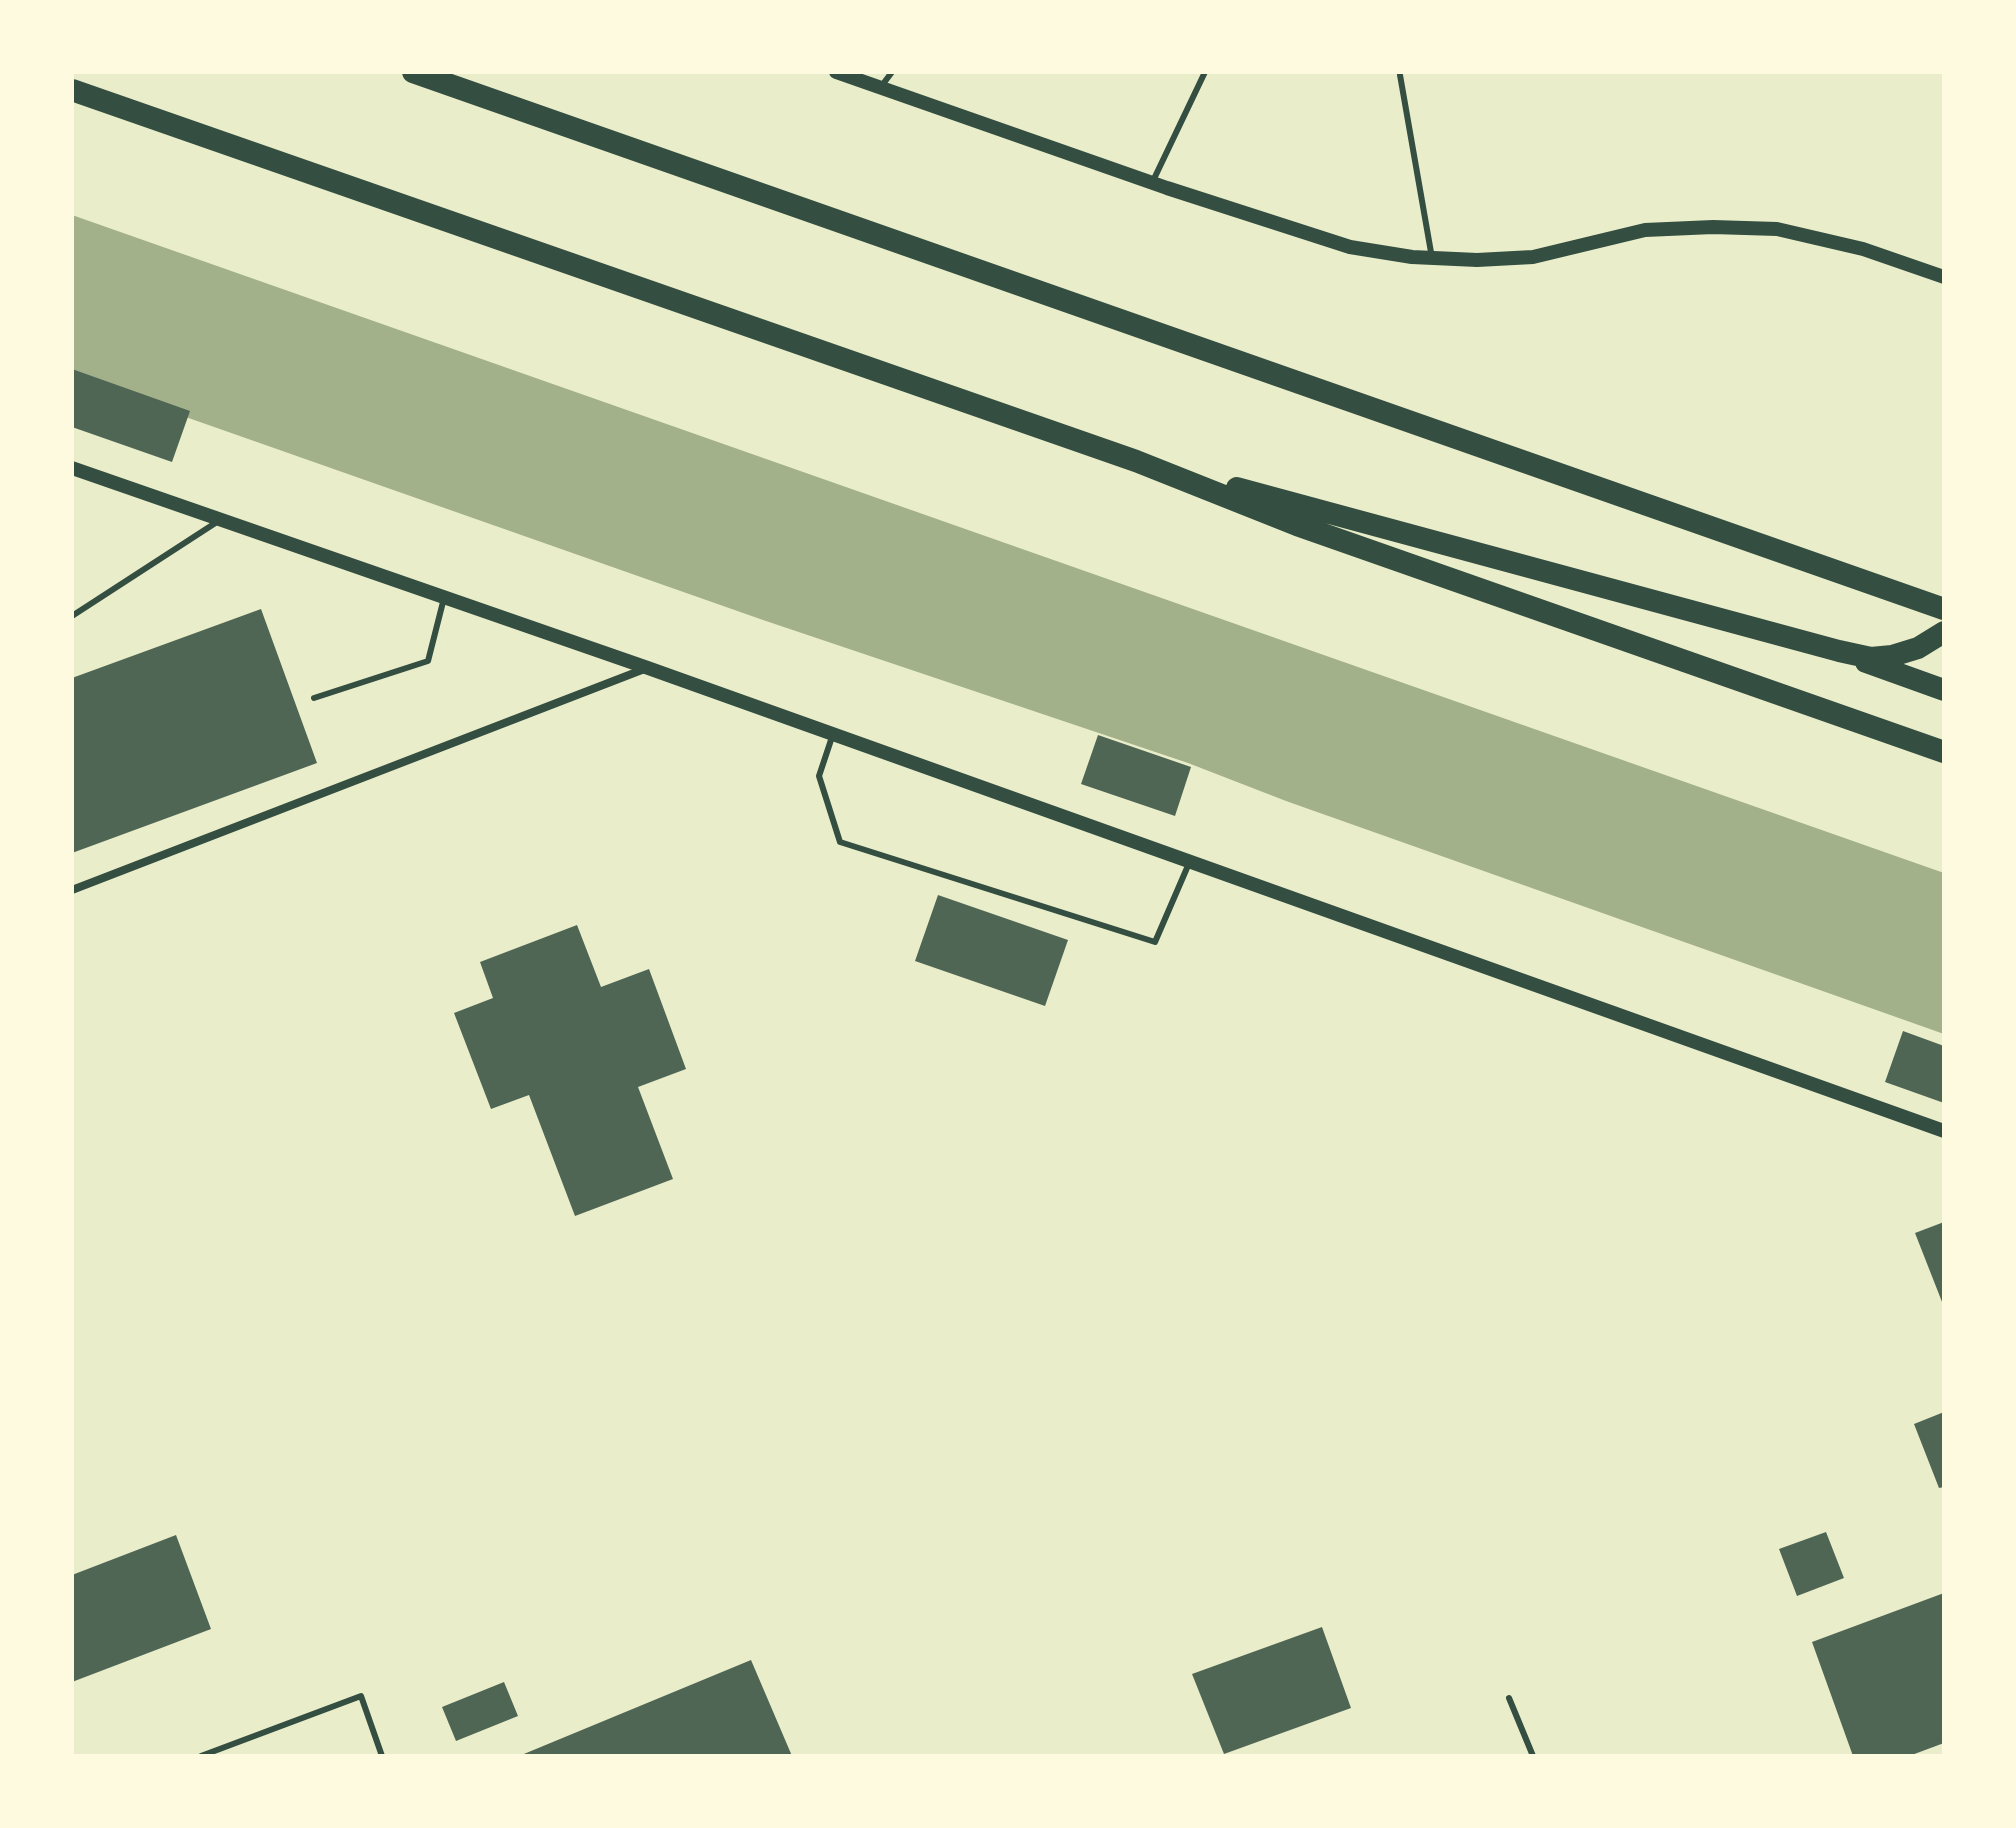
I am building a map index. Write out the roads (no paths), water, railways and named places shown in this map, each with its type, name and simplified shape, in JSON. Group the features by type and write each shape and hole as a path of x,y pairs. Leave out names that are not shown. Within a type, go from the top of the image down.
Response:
{"highway":[{"path":"413,72 1944,609"},
{"path":"72,90 1136,461 1297,525 1944,752"},
{"path":"1136,461 1871,658 1892,656 1918,648 1944,632"},
{"path":"1839,651 1944,690"}],"street":[{"path":"836,72 1152,183 1350,247 1432,258 1533,257 1645,230 1713,227 1777,229 1863,249 1944,277"},
{"path":"72,468 648,668 1944,1131"},
{"path":"72,890 648,668"}],"lane":[{"path":"880,88 892,72"},
{"path":"1152,183 1205,72"},
{"path":"1400,75 1432,258"},
{"path":"72,616 220,520"},
{"path":"314,698 428,661 444,598"},
{"path":"833,734 819,776 840,842 1155,942 1190,861"},
{"path":"201,1756 361,1696 382,1756"},
{"path":"1509,1698 1533,1756"}]}
